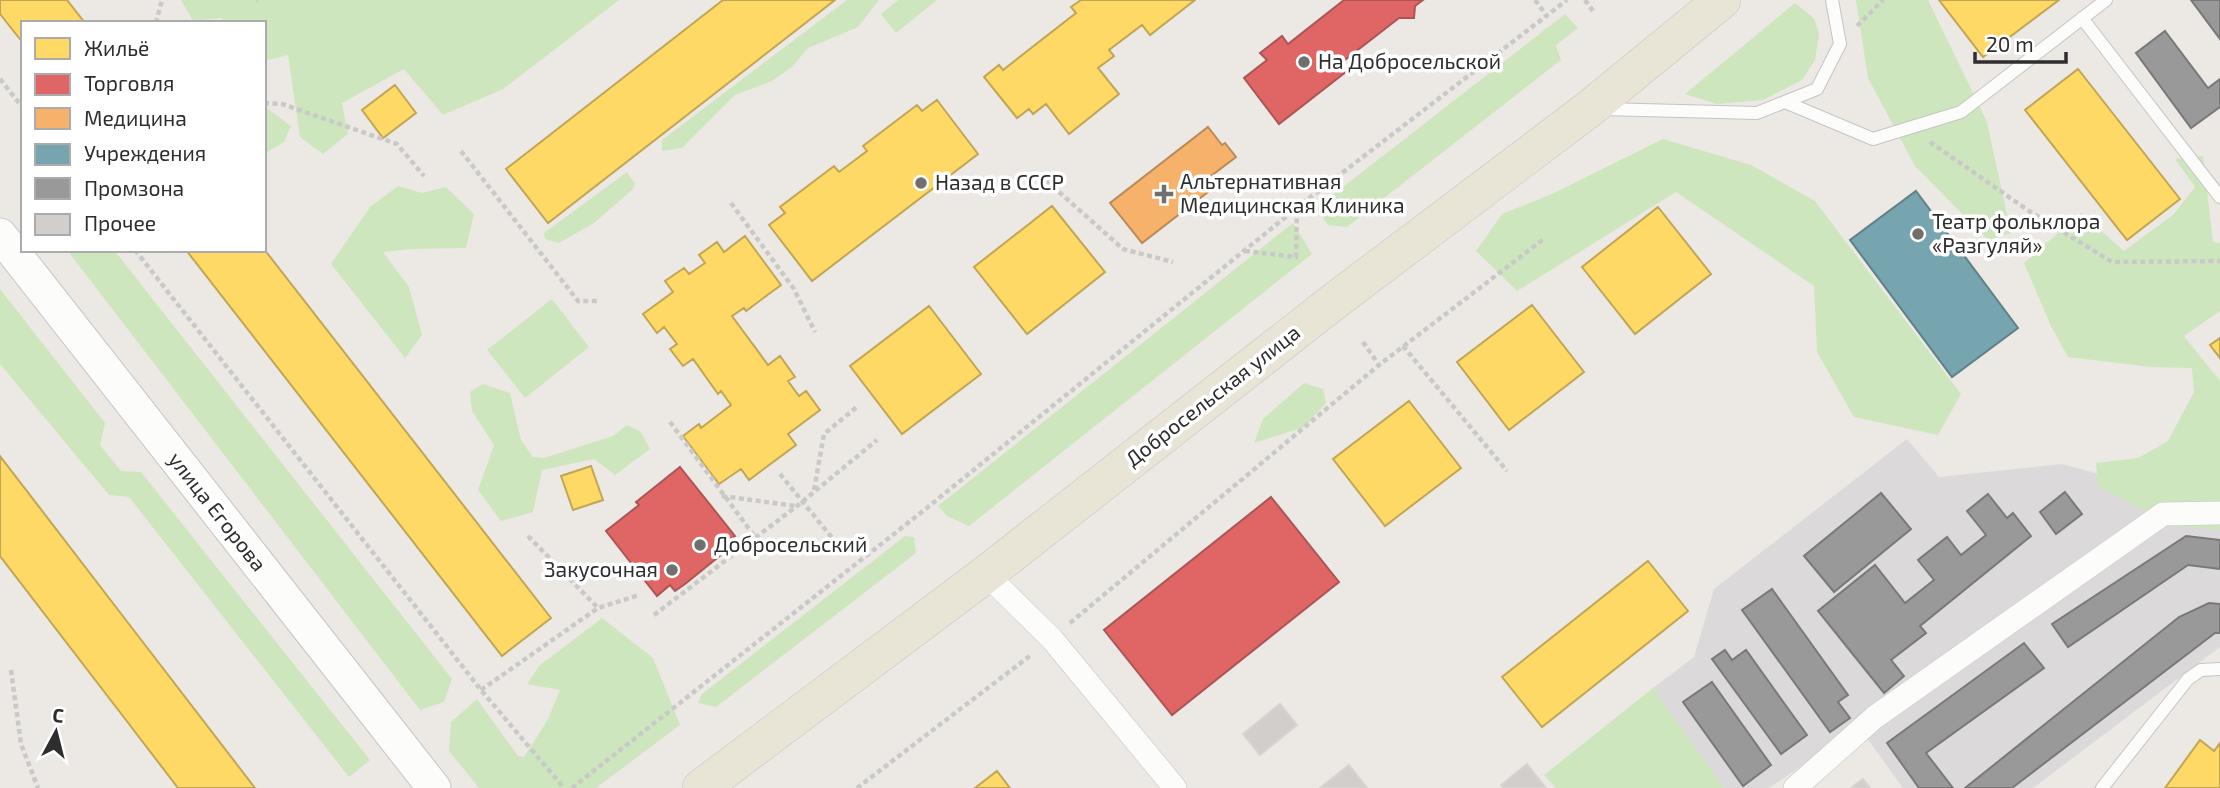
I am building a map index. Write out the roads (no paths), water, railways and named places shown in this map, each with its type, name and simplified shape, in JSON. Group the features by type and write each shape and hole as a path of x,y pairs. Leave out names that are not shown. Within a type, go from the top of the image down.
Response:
{"main road":[{"name":"Добросельская улица","path":"701,788 986,574 1332,303 1589,109 1722,0"},
{"name":"улица Егорова","path":"0,235 434,788"}],"street":[{"path":"1795,788 1875,717 2163,514 2220,513"},
{"path":"986,574 1052,639 1175,788"}],"lane":[{"path":"1589,109 1757,113 1817,89 1840,44 1832,0"},
{"path":"1785,102 1873,139 1961,112 2106,0"},
{"path":"2082,18 2220,197"},
{"path":"2102,788 2188,678 2201,670 2220,669"}],"place":[{"name":"На Добросельской","path":"1304,62"},
{"name":"Назад в СССР","path":"921,183"},
{"name":"Альтернативная Mедицинская Kлиника","path":"1164,194"},
{"name":"Театр фольклора «Разгуляй»","path":"1918,234"},
{"name":"Добросельский","path":"700,545"},
{"name":"Закусочная","path":"672,570"}]}
